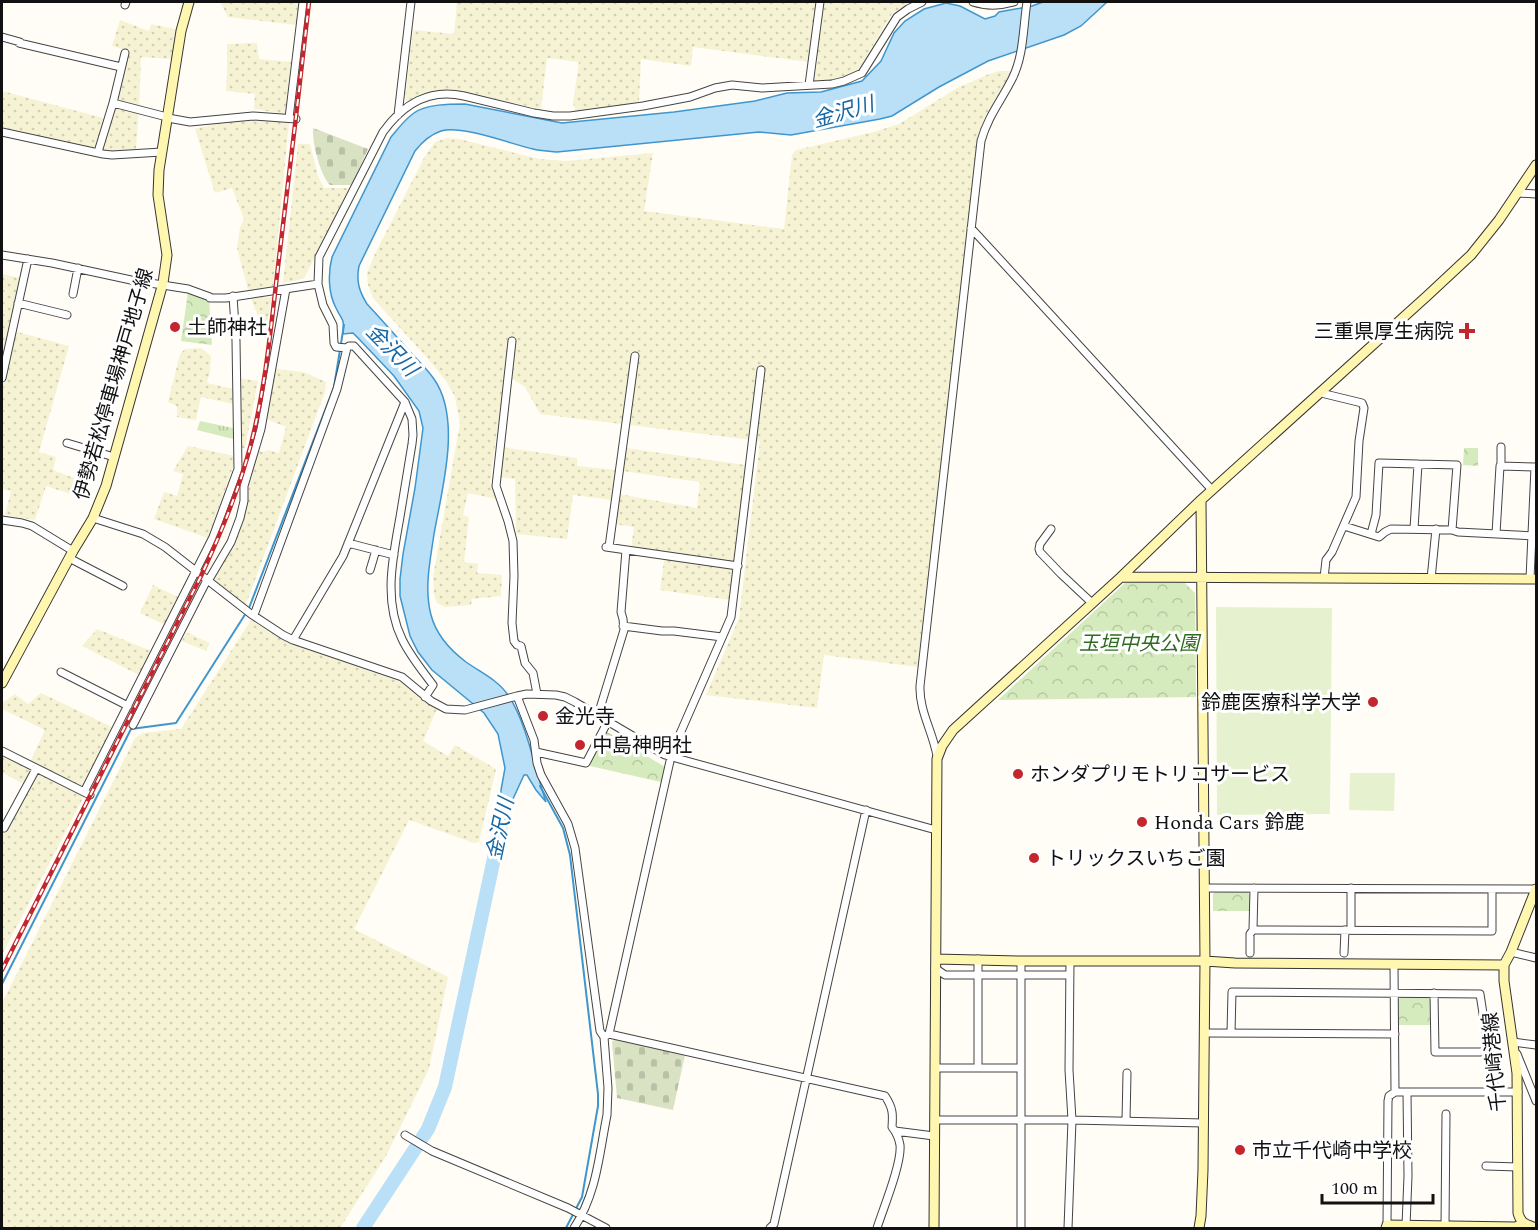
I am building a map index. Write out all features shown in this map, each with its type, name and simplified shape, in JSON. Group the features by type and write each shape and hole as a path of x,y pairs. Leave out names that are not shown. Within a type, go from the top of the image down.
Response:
{"street":[{"name":"伊勢若松停車場神戸地子線","path":"2,683 71,554 93,518 106,486 161,286 167,255 159,195 159,170 181,31 189,2"},
{"path":"113,103 190,122 253,116 293,119 303,2"},
{"path":"398,115 411,2"},
{"path":"808,85 820,2"},
{"path":"425,696 433,685 401,638 392,606 391,593 394,555 413,435 412,419 405,402 354,346 343,348 334,343 333,325 323,305 318,284 320,257 383,132 398,115 420,100 444,93 453,93 543,114 570,116 680,99 715,88 832,84 862,73 897,17 922,2"},
{"path":"973,2 990,6 1014,2"},
{"path":"934,1228 937,759 934,741 923,712 920,686 981,141 988,119 1013,78 1019,59 1027,2"},
{"path":"2,37 121,67"},
{"path":"98,152 125,53"},
{"path":"2,132 112,155 162,152"},
{"path":"937,759 942,746 953,730 1121,577 1201,500 1471,255 1499,220 1536,165"},
{"path":"1518,193 1536,194"},
{"path":"971,228 1212,490"},
{"path":"2,255 188,290 210,298 318,284"},
{"path":"2,378 28,259"},
{"path":"73,294 78,268"},
{"path":"133,725 208,581 231,542 240,518 244,501 244,486 261,429 286,289"},
{"path":"2,751 87,793 213,537 238,469 233,296"},
{"path":"18,303 68,315"},
{"path":"512,341 496,490 513,541 512,623 514,641 521,646 525,663 532,673 537,694"},
{"path":"249,612 337,389 343,348"},
{"path":"635,356 608,547 738,566"},
{"path":"574,1228 583,1216 593,1191 607,1115 607,1036 672,752 731,617 761,370"},
{"path":"1321,393 1362,403 1364,408 1359,441 1356,497 1332,552 1326,560 1324,578"},
{"path":"293,640 343,556 405,402"},
{"path":"67,443 114,457"},
{"path":"1496,534 1501,447"},
{"path":"1371,534 1376,515 1379,463 1457,465 1452,530"},
{"path":"1414,529 1418,464"},
{"path":"1121,577 1533,579 1535,467 1501,466"},
{"path":"1199,1228 1202,1216 1205,961 1201,500"},
{"path":"93,518 143,534 165,547 249,612 283,635 402,677 431,701 446,708 465,710 517,696 537,694 565,697 665,755 936,830"},
{"path":"2,520 33,526 71,554 123,586"},
{"path":"1344,526 1379,537 1391,529 1452,530 1534,536"},
{"path":"1051,529 1040,544 1040,552 1092,603"},
{"path":"1431,579 1436,530"},
{"path":"348,543 394,555"},
{"path":"370,570 375,550"},
{"path":"598,715 622,638 621,612 626,550"},
{"path":"623,626 722,638"},
{"path":"61,672 128,706"},
{"path":"517,696 530,730 541,775 568,824 575,848 600,1031 607,1036 885,1096 893,1113 892,1127 900,1146 898,1163 877,1228"},
{"path":"536,752 586,763 608,721"},
{"path":"4,828 36,769"},
{"path":"770,1228 774,1224 866,810"},
{"path":"936,964 978,959 1504,965 1536,889 1204,888"},
{"path":"1250,952 1254,888"},
{"path":"1344,953 1351,888"},
{"path":"1253,930 1492,931 1492,889"},
{"path":"1511,952 1536,958"},
{"path":"978,959 978,1068"},
{"path":"1021,960 1021,1228"},
{"path":"1068,1228 1072,1120 1069,1070 1070,961"},
{"path":"936,964 945,975 1070,975"},
{"path":"1394,965 1395,1092"},
{"name":"千代崎港線","path":"1504,965 1517,1073 1518,1213 1519,1220 1524,1226"},
{"path":"1231,1033 1232,992 1480,994 1495,1092"},
{"path":"1434,993 1435,1052 1489,1052"},
{"path":"1204,1033 1395,1034"},
{"path":"1536,1045 1513,1044 1536,1101"},
{"path":"935,1068 1021,1068"},
{"path":"1126,1121 1127,1073"},
{"path":"1518,1092 1395,1092 1389,1096 1387,1227 1524,1226 1536,1228"},
{"path":"1406,1226 1407,1092"},
{"path":"1445,1226 1446,1114"},
{"path":"935,1120 1204,1123"},
{"path":"895,1131 934,1136"},
{"path":"405,1135 429,1149 568,1208 606,1228"},
{"path":"1486,1166 1518,1167"}],"shaded area":[{"path":"220,2 300,2 296,25 228,17"},
{"path":"457,2 910,2 892,14 855,75 845,79 814,81 817,63 693,47 691,66 641,59 639,101 627,106 576,113 573,103 579,62 547,58 541,109 451,89 430,92 407,102 405,98 413,30 454,34"},
{"path":"120,20 149,31 151,24 179,30 174,59 141,57 136,149 103,152 2,127 2,91 111,120 128,51 112,46"},
{"path":"257,43 259,59 291,62 285,114 254,109 255,94 226,91 227,44"},
{"path":"1000,71 1010,71 1010,76 985,117 978,136 918,667 824,655 817,708 706,695 739,618 760,441 540,414 525,387 505,374 490,483 496,499 468,493 463,515 469,517 464,562 478,564 477,573 502,575 501,596 472,599 471,605 445,607 437,603 433,577 460,423 455,397 446,381 429,360 373,298 368,285 367,273 425,156 435,142 447,138 459,139 539,159 566,161 653,153 644,211 784,229 792,155 796,150 899,124 957,88"},
{"path":"256,118 289,123 273,286 248,290 237,248 244,219 232,188 215,193 195,129 218,123"},
{"path":"298,144 310,144 318,176 324,188 349,188 305,277 283,283"},
{"path":"2,274 20,278 2,359"},
{"path":"272,297 265,335 251,298"},
{"path":"14,331 69,346 39,452 56,457 53,470 84,482 77,496 46,486 35,520 5,515 11,491 2,489 2,393"},
{"path":"201,348 211,356 207,383 234,389 233,404 201,397 196,420 177,417 177,406 168,402 180,354 185,349"},
{"path":"276,369 304,372 326,382 325,392 246,604 211,581 248,503 249,482 257,450 279,453 286,427 266,419"},
{"path":"240,378 258,381 245,448 240,448"},
{"path":"188,446 234,456 234,464 208,538 154,519 164,492 177,496 183,474 173,471"},
{"path":"502,447 577,458 577,466 616,470 612,500 573,495 567,539 516,534 515,479 499,477"},
{"path":"626,448 745,465 729,600 660,590 665,554 631,549 634,527 614,524 619,494 697,508 700,482 623,471"},
{"path":"153,585 180,598 165,625 140,613"},
{"path":"251,620 293,644 404,683 437,709 423,741 448,756 455,745 496,769 479,842 474,843 409,820 354,929 448,977 429,1069 386,1156 340,1228 2,1228 2,1003 135,738 143,733 181,729"},
{"path":"97,629 151,651 139,675 82,646"},
{"path":"186,632 210,643 206,651 182,641"},
{"path":"41,693 114,728 87,783 81,787 30,762 45,730 2,709 2,703 15,694 28,704"},
{"path":"2,754 33,769 23,784 2,772"},
{"path":"38,771 85,794 2,955 2,835"}],"green space":[{"path":"313,128 368,149 352,185 330,185 326,180 317,158"},
{"path":"188,292 209,299 212,345 181,341"},
{"path":"200,421 233,428 233,439 197,430"},
{"path":"1464,448 1478,448 1478,466 1463,465"},
{"name":"玉垣中央公園","path":"1184,582 1195,593 1196,697 998,700 1125,583"},
{"path":"1216,607 1332,608 1330,814 1217,815"},
{"path":"604,730 665,767 661,782 590,766"},
{"path":"1350,773 1395,773 1394,811 1349,810"},
{"path":"1216,891 1246,891 1250,895 1250,911 1213,911 1213,894"},
{"path":"1402,996 1429,996 1432,999 1432,1025 1398,1025 1398,1000"},
{"path":"615,1039 685,1055 673,1110 617,1098 612,1042"}],"water":[{"path":"1043,2 1107,2 1081,26 1064,35 988,61 892,116 880,119 791,135 759,132 557,152 536,150 474,133 450,130 433,135 415,151 359,266 358,281 367,304 434,379 442,395 447,414 448,455 428,575 431,615 436,629 449,647 494,681 504,690 515,706 546,802 527,775 524,775 501,825 501,790 505,768 498,734 484,713 432,670 418,652 410,636 400,596 403,554 423,428 419,411 394,376 359,339 353,333 343,334 343,322 333,302 330,289 329,276 332,257 391,137 414,113 438,105 465,104 562,123 674,112 755,101 787,93 821,92 862,81 881,61 894,33 905,21 924,9 946,3 960,6 985,19 999,12"}],"waterway":[{"path":"249,608 334,387 344,325"},
{"path":"2,984 131,729 176,723 246,613"},
{"path":"540,786 563,828 570,855 598,1094 598,1106 582,1197 566,1228"},
{"name":"金沢川","path":"363,1228 428,1129 445,1087 505,807"}],"railway":[{"path":"2,970 201,576 241,478 257,420 265,372 309,2"}],"place":[{"name":"土師神社","path":"175,327"},
{"name":"三重県厚生病院","path":"1467,331"},
{"name":"鈴鹿医療科学大学","path":"1373,702"},
{"name":"金光寺","path":"543,716"},
{"name":"中島神明社","path":"580,745"},
{"name":"ホンダプリモトリコサービス","path":"1018,774"},
{"name":"Honda Cars 鈴鹿","path":"1142,822"},
{"name":"トリックスいちご園","path":"1034,858"},
{"name":"市立千代崎中学校","path":"1240,1150"}]}
